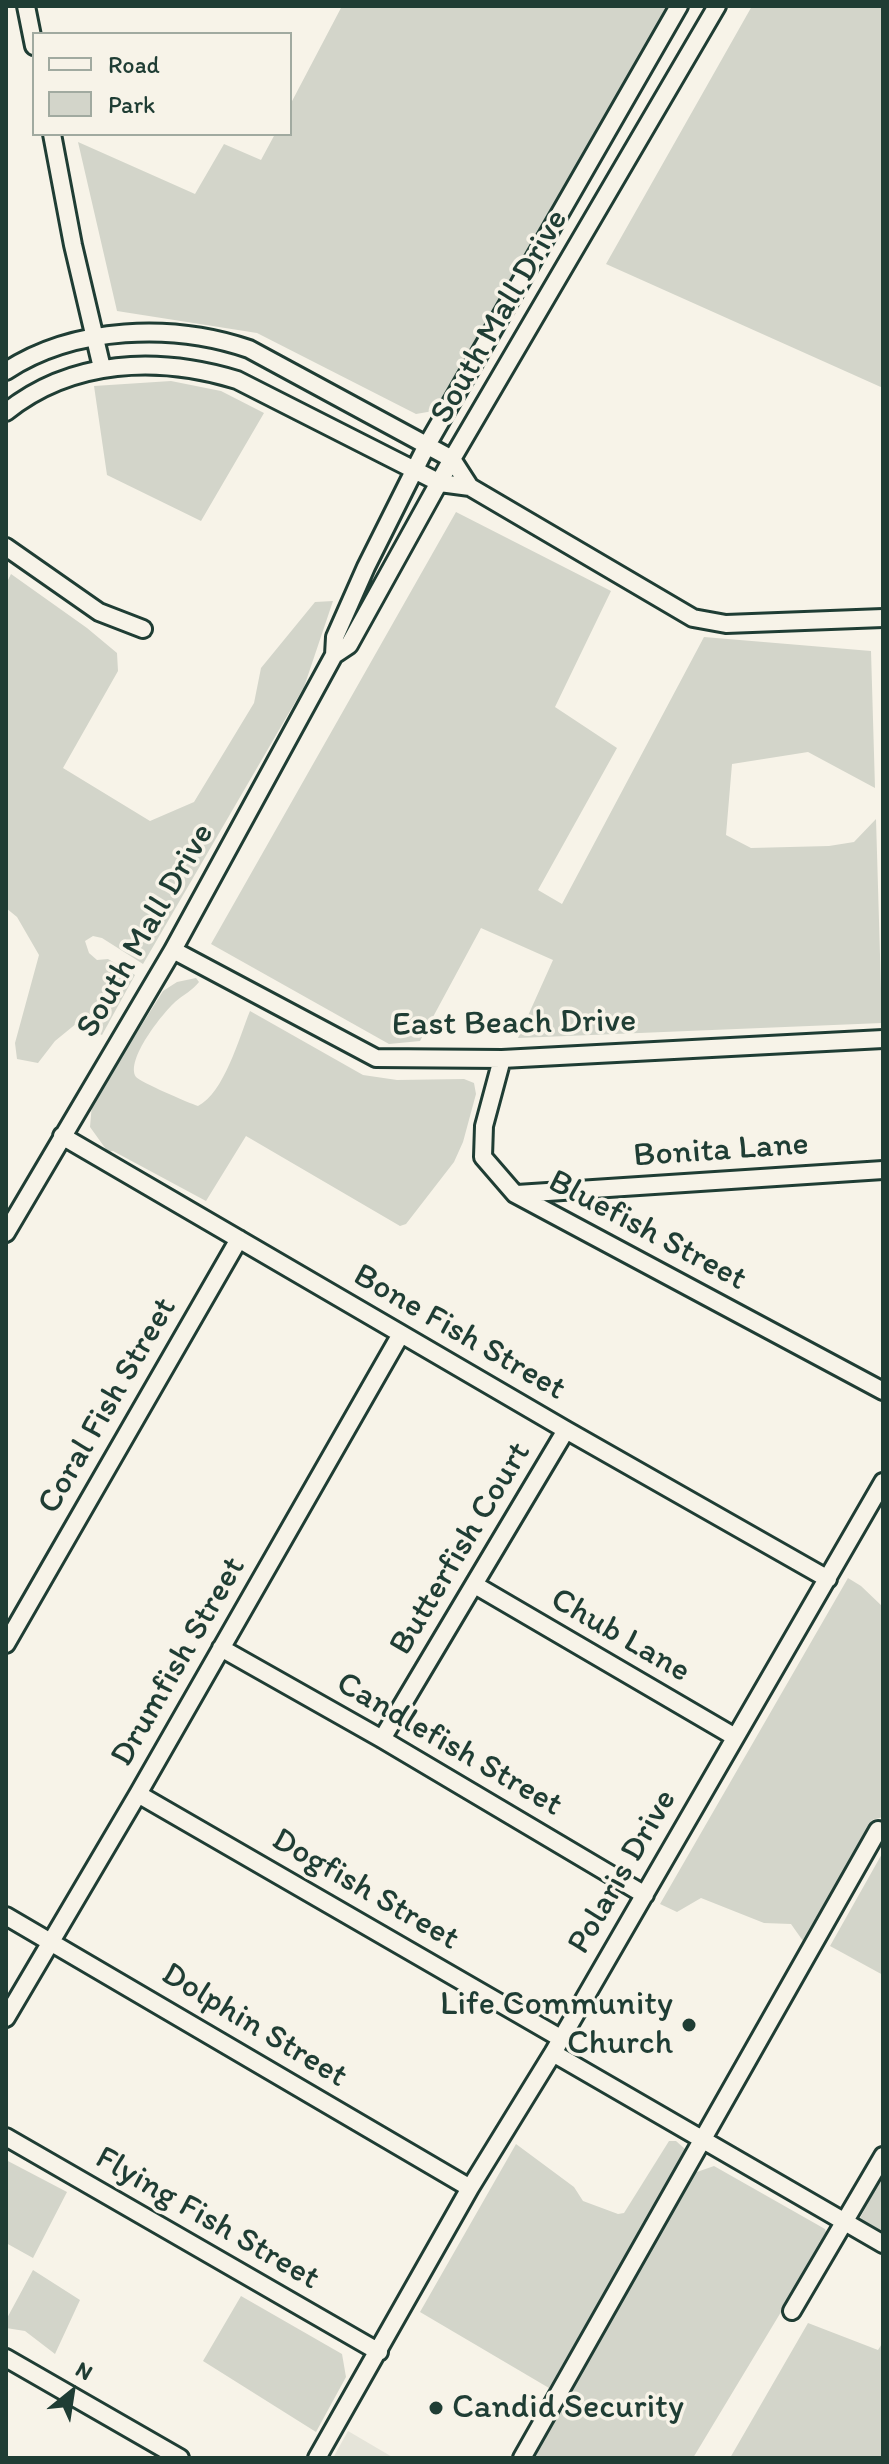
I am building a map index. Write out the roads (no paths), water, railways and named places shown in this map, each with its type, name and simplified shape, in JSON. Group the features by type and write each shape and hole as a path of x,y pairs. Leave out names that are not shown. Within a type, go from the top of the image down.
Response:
{"street":[{"path":"26,6 32,36"},
{"name":"South Mall Drive","path":"6,1233 173,950 334,655 335,637 427,445 679,6"},
{"name":"South Mall Drive","path":"334,655 349,645 528,327 717,6"},
{"path":"52,136 73,245 102,368"},
{"path":"503,313 528,327"},
{"path":"6,371 43,352 95,338 141,333 188,334 219,339 249,349 452,459 470,487"},
{"path":"6,412 46,386 102,368 140,365 209,371 237,380 440,483 470,487 673,608 700,620 726,624 883,619"},
{"path":"6,547 99,612 143,629"},
{"name":"East Beach Drive","path":"173,950 376,1058 502,1059 883,1039"},
{"name":"Bluefish Street","path":"502,1059 484,1126 483,1157 515,1194 883,1391"},
{"name":"Bone Fish Street","path":"62,1136 828,1579"},
{"name":"Bonita Lane","path":"515,1194 883,1170"},
{"name":"Coral Fish Street","path":"6,1644 239,1239"},
{"name":"Drumfish Street","path":"6,2018 401,1334"},
{"name":"Butterfish Court","path":"382,1739 566,1430"},
{"name":"Polaris Drive","path":"317,2458 470,2188 558,2046 883,1482"},
{"name":"Chub Lane","path":"475,1585 735,1737"},
{"name":"Candlefish Street","path":"221,1648 382,1739 645,1895"},
{"name":"Dogfish Street","path":"138,1794 558,2046 704,2142 883,2244"},
{"path":"522,2458 704,2142 878,1830"},
{"name":"Dolphin Street","path":"6,1916 470,2188"},
{"name":"Flying Fish Street","path":"6,2137 379,2352"},
{"path":"792,2311 883,2156"},
{"path":"6,2358 180,2458"}],"place":[{"name":"Life Community Church","path":"689,2025"},
{"name":"Candid Security","path":"436,2408"}]}
